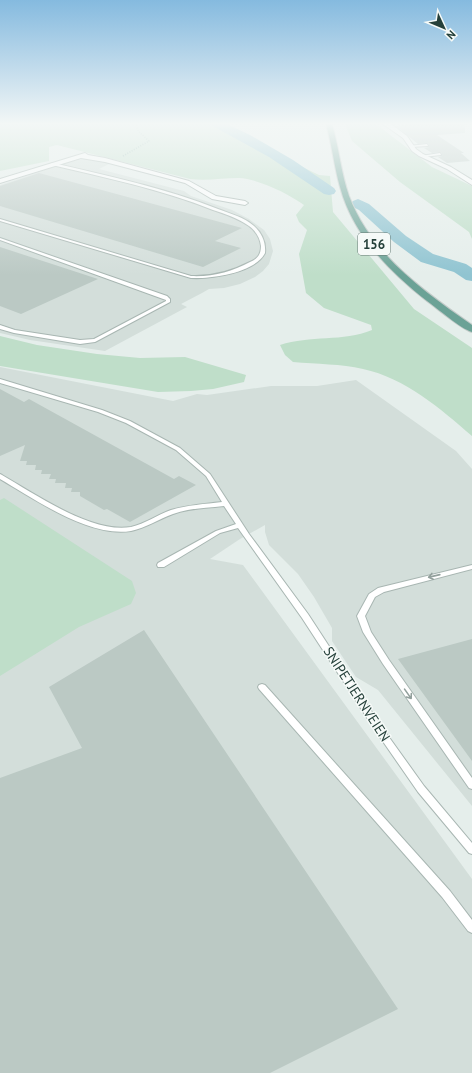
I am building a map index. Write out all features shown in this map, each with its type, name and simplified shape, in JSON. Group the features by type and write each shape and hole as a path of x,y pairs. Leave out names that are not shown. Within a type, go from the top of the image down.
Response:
{"main road":[{"name":"156","path":"341,174 345,195 354,216 366,235 406,278 437,304 472,329"}],"street":[{"path":"0,181 22,174"},
{"path":"158,174 187,182 214,198 245,202"},
{"path":"458,174 472,183"}],"lane":[{"path":"0,220 191,277 204,278 220,276 240,269 258,260 264,252 263,242 257,231 240,220 211,207 176,196 92,174"},
{"path":"0,239 165,297 168,299 168,302 95,340 87,342 27,333 0,327"},
{"name":"SNIPETJERNVEIEN","path":"0,381 100,411 128,422 178,449 208,475 246,535 305,616 378,728 421,789 472,850"},
{"path":"0,476 78,520 113,530 130,529 173,512 190,508 226,504"},
{"path":"161,565 218,532 240,525"},
{"path":"472,567 411,581 381,590 372,596 361,616 367,632 386,662 472,785"},
{"path":"262,687 446,894 472,928"}],"shaded area":[{"path":"32,174 119,174 184,191 191,196 232,210 249,219 264,230 270,239 273,251 269,264 255,277 240,284 224,288 209,289 181,304 187,307 105,351 30,340 0,333 0,185"},
{"path":"0,367 173,401 197,394 207,395 271,386 317,386 356,380 456,451 472,469 472,806 378,690 356,677 332,641 332,628 314,597 298,574 269,545 265,532 265,525 240,539 210,559 243,565 472,879 472,1073 0,1073"}],"green space":[{"path":"171,174 317,174 330,176 333,212 414,309 472,348 472,436 435,405 393,379 378,373 355,367 293,362 285,355 280,345 303,340 361,334 372,330 371,325 324,308 306,293 299,254 307,230 299,222 296,215 304,205 282,192 264,184 247,179 190,179"},
{"path":"391,174 447,174 472,186 472,239 469,232"},
{"path":"0,336 37,345 97,354 140,358 185,357 246,375 244,382 213,389 158,392 0,366"},
{"path":"4,498 132,581 136,593 131,604 79,627 0,676 0,500"}],"building":[{"path":"36,174 43,174 242,228 215,241 241,248 203,267 0,206 0,186"},
{"path":"0,247 98,279 21,314 0,306"},
{"path":"0,389 24,402 29,399 174,479 179,476 196,485 130,522 107,509 104,510 80,496 80,492 71,492 72,488 65,488 66,483 55,483 56,479 49,479 51,474 41,474 42,470 35,470 36,465 26,465 27,461 20,461 25,445 0,456"},
{"path":"144,630 398,1009 270,1073 0,1073 0,778 82,748 49,687"},
{"path":"472,639 472,761 398,659"}],"waterway":[{"path":"304,174 329,191"},
{"path":"358,204 364,207 400,239 427,258 460,268 472,276"}]}
